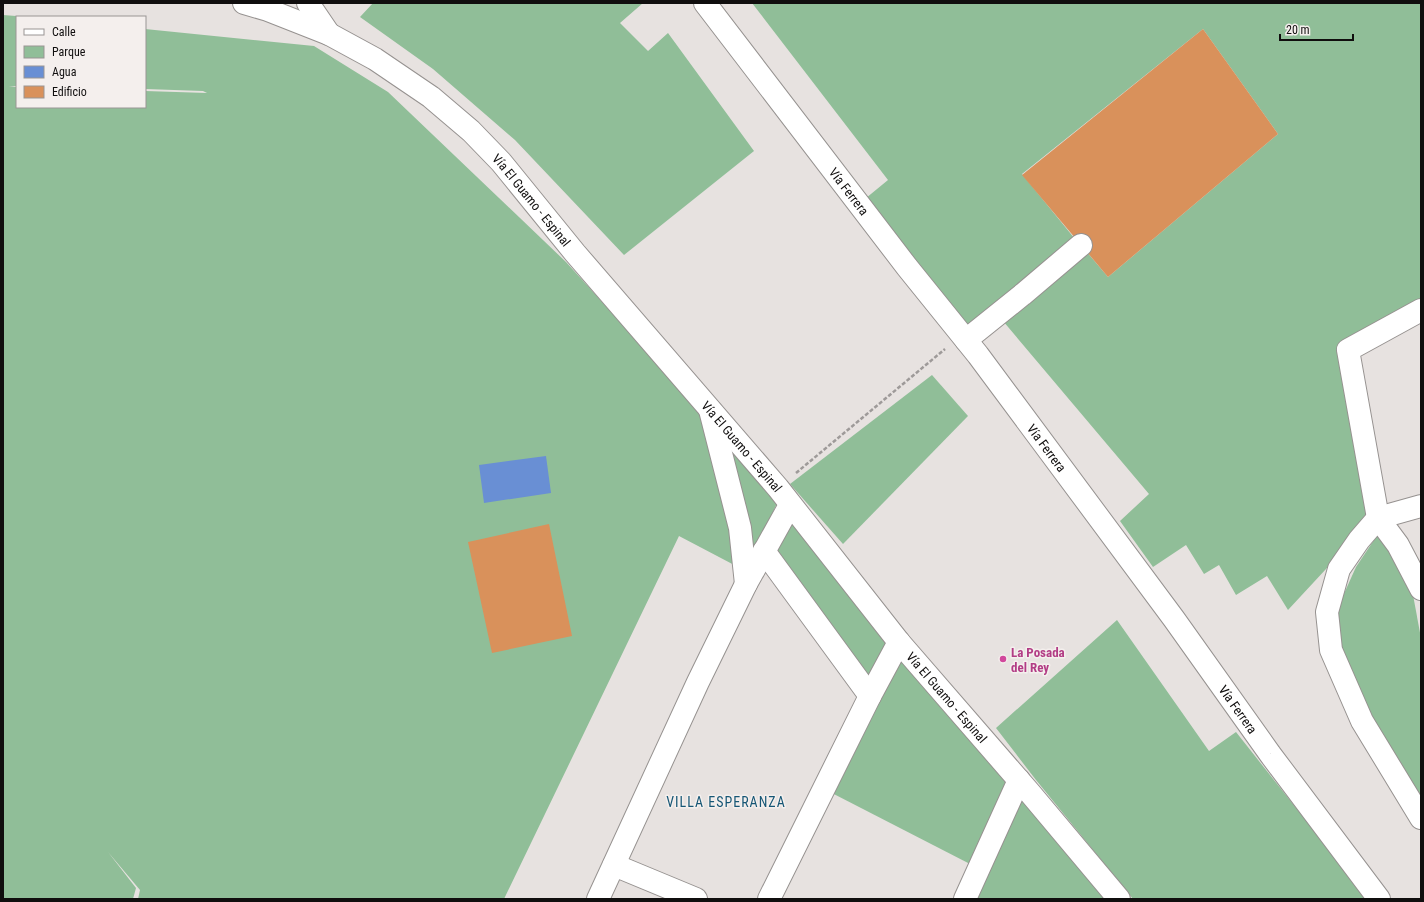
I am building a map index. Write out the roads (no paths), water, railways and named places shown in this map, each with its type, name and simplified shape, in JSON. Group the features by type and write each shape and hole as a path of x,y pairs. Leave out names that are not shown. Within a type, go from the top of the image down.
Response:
{"street":[{"name":"Vía El Guamo - Espinal","path":"244,3 268,10 329,34 382,63 431,97 471,131 501,162 575,253 784,496 899,642 1020,780 1119,899"},
{"path":"308,3 329,34"},
{"name":"Vía Ferrera","path":"705,3 907,267 957,343 1091,505 1270,754 1379,899"},
{"path":"957,343 1022,295 1081,245"},
{"path":"1421,310 1348,350 1378,518 1398,545 1421,589"},
{"path":"710,410 740,528 746,584"},
{"path":"598,899 695,689 764,550 784,496"},
{"path":"1421,506 1378,518 1359,540 1339,569 1327,612 1331,650 1362,721 1421,818"},
{"path":"764,550 870,696"},
{"path":"769,899 870,696 899,642"},
{"path":"965,899 1020,780"},
{"path":"614,865 696,899"}],"water":[{"path":"546,456 551,493 484,503 479,465"}],"place":[{"name":"La Posada del Rey","path":"1003,659"}],"district":[{"name":"VILLA ESPERANZA","path":"726,802"}]}
